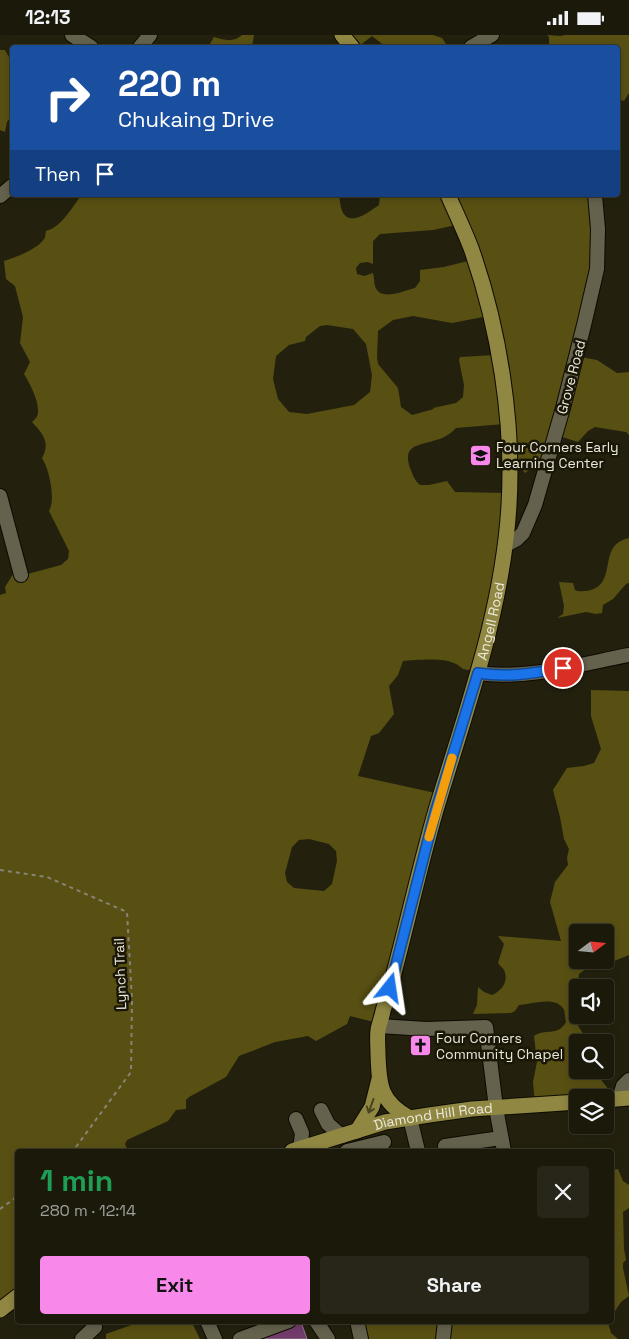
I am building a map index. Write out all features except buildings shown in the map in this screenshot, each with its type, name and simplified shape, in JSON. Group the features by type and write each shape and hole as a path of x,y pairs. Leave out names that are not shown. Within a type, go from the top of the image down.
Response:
{"main road":[{"path":"342,35 350,45"},
{"name":"Angell Road","path":"410,1118 401,1113 388,1101 379,1079 378,1030 435,813 478,673 494,611 506,545 509,505 509,450 506,401 499,356 478,271 449,197"},
{"path":"357,1131 372,1107 379,1079"},
{"name":"Diamond Hill Road","path":"305,1149 327,1146 342,1136 385,1122 429,1115 569,1103"},
{"path":"0,1310 15,1298"}],"street":[{"path":"72,35 88,45"},
{"path":"142,45 150,35"},
{"path":"474,45 492,35"},
{"name":"Grove Road","path":"506,545 524,533 535,505 570,380 597,269 598,229 595,197"},
{"path":"0,497 5,534 21,575"},
{"path":"478,673 503,676 530,674 629,655"},
{"path":"379,1026 426,1029 486,1027 502,1144 445,1146 445,1149"},
{"path":"618,1099 623,1086 629,1080"},
{"path":"322,1110 328,1124 342,1136"},
{"path":"410,1118 418,1149"},
{"path":"296,1119 302,1133 298,1149"},
{"path":"365,1149 373,1126"},
{"path":"82,1339 95,1327 94,1324"},
{"path":"208,1324 215,1339"},
{"path":"240,1339 256,1327 272,1324"},
{"path":"318,1324 328,1339"},
{"path":"358,1324 361,1339"},
{"path":"443,1339 445,1324"}],"path":[{"name":"Lynch Trail","path":"0,870 47,877 127,912 132,1001 131,1072 74,1149"},
{"path":"0,1209 15,1198"}],"shaded area":[{"path":"242,35 254,35 252,45 209,45 214,37 225,40 239,38"},
{"path":"339,35 433,35 442,38 447,45 383,45 372,36 361,45 355,45"},
{"path":"547,35 629,35 629,93 624,101 620,100 620,45 549,45 549,37"},
{"path":"0,50 5,50 10,59 10,118 5,132 0,130"},
{"path":"80,197 339,197 342,211 346,216 355,218 360,217 379,205 380,197 590,197 595,249 575,356 597,360 617,373 629,372 629,435 626,432 595,427 588,431 578,442 556,435 544,456 525,473 512,455 504,424 456,428 444,437 418,445 410,450 408,460 410,468 420,485 447,481 455,492 505,493 505,517 476,670 466,670 451,662 440,660 403,661 398,675 389,686 394,714 379,733 371,736 358,776 440,794 374,1022 350,1016 347,1024 316,1041 308,1036 275,1042 239,1056 226,1077 189,1097 186,1100 186,1109 176,1110 168,1121 127,1140 125,1144 127,1149 15,1149 15,1294 0,1306 0,595 6,593 5,587 15,571 24,575 61,565 68,559 69,551 49,511 52,499 51,484 42,458 46,447 42,434 32,422 36,418 38,408 34,393 24,374 30,362 20,343 23,317 15,286 6,279 4,261 26,253 41,243 46,231 61,222","holes":["456,225 468,261 420,270 420,281 415,288 392,294 382,293 375,286 373,273 364,276 357,274 356,268 360,263 368,262 373,264 373,241 380,234 433,230","413,316 452,323 488,316 496,355 460,357 464,385 463,397 456,403 412,415 401,407 398,388 378,364 377,358 378,331 393,320","327,325 353,329 366,344 372,375 370,392 354,405 307,414 289,412 278,399 273,379 276,356 289,345 305,341 306,337 320,326","309,839 329,844 336,851 337,861 332,884 324,891 294,888 287,882 285,873 292,847 299,840"]},
{"path":"629,538 629,583 613,599 603,605 602,613 586,612 557,618 563,614 564,606 559,582 573,583 575,590 578,591 594,589 604,580 613,548 616,544"},
{"path":"591,690 629,691 629,955 614,961 614,924 569,924 569,969 586,969 579,974 578,979 569,979 569,1024 578,1024 584,1034 569,1034 569,1079 601,1079 608,1089 569,1089 569,1099 535,1105 533,1082 537,1062 534,1036 563,1027 566,1022 561,1005 544,1001 519,1005 511,1013 473,1014 477,1005 478,987 492,995 502,988 505,982 504,970 498,963 504,944 498,936 561,941 550,902 555,882 568,865 569,849 564,839 553,790 567,768 594,763 601,749 591,716"},
{"path":"618,1169 623,1181 629,1185 629,1208 623,1212 626,1260 623,1263 623,1268 629,1296 621,1302 614,1312 614,1170"},
{"path":"134,1324 192,1324 200,1339 106,1339 106,1334"},
{"path":"362,1324 608,1324 611,1333 618,1339 364,1339"}],"slow traffic":[{"path":"429,837 452,758"}],"place":[{"name":"Four Corners Early Learning Center","path":"480,455"},
{"name":"Four Corners Community Chapel","path":"420,1046"}],"route":[{"path":"390,988 435,813 478,673 512,676 563,668"}]}
